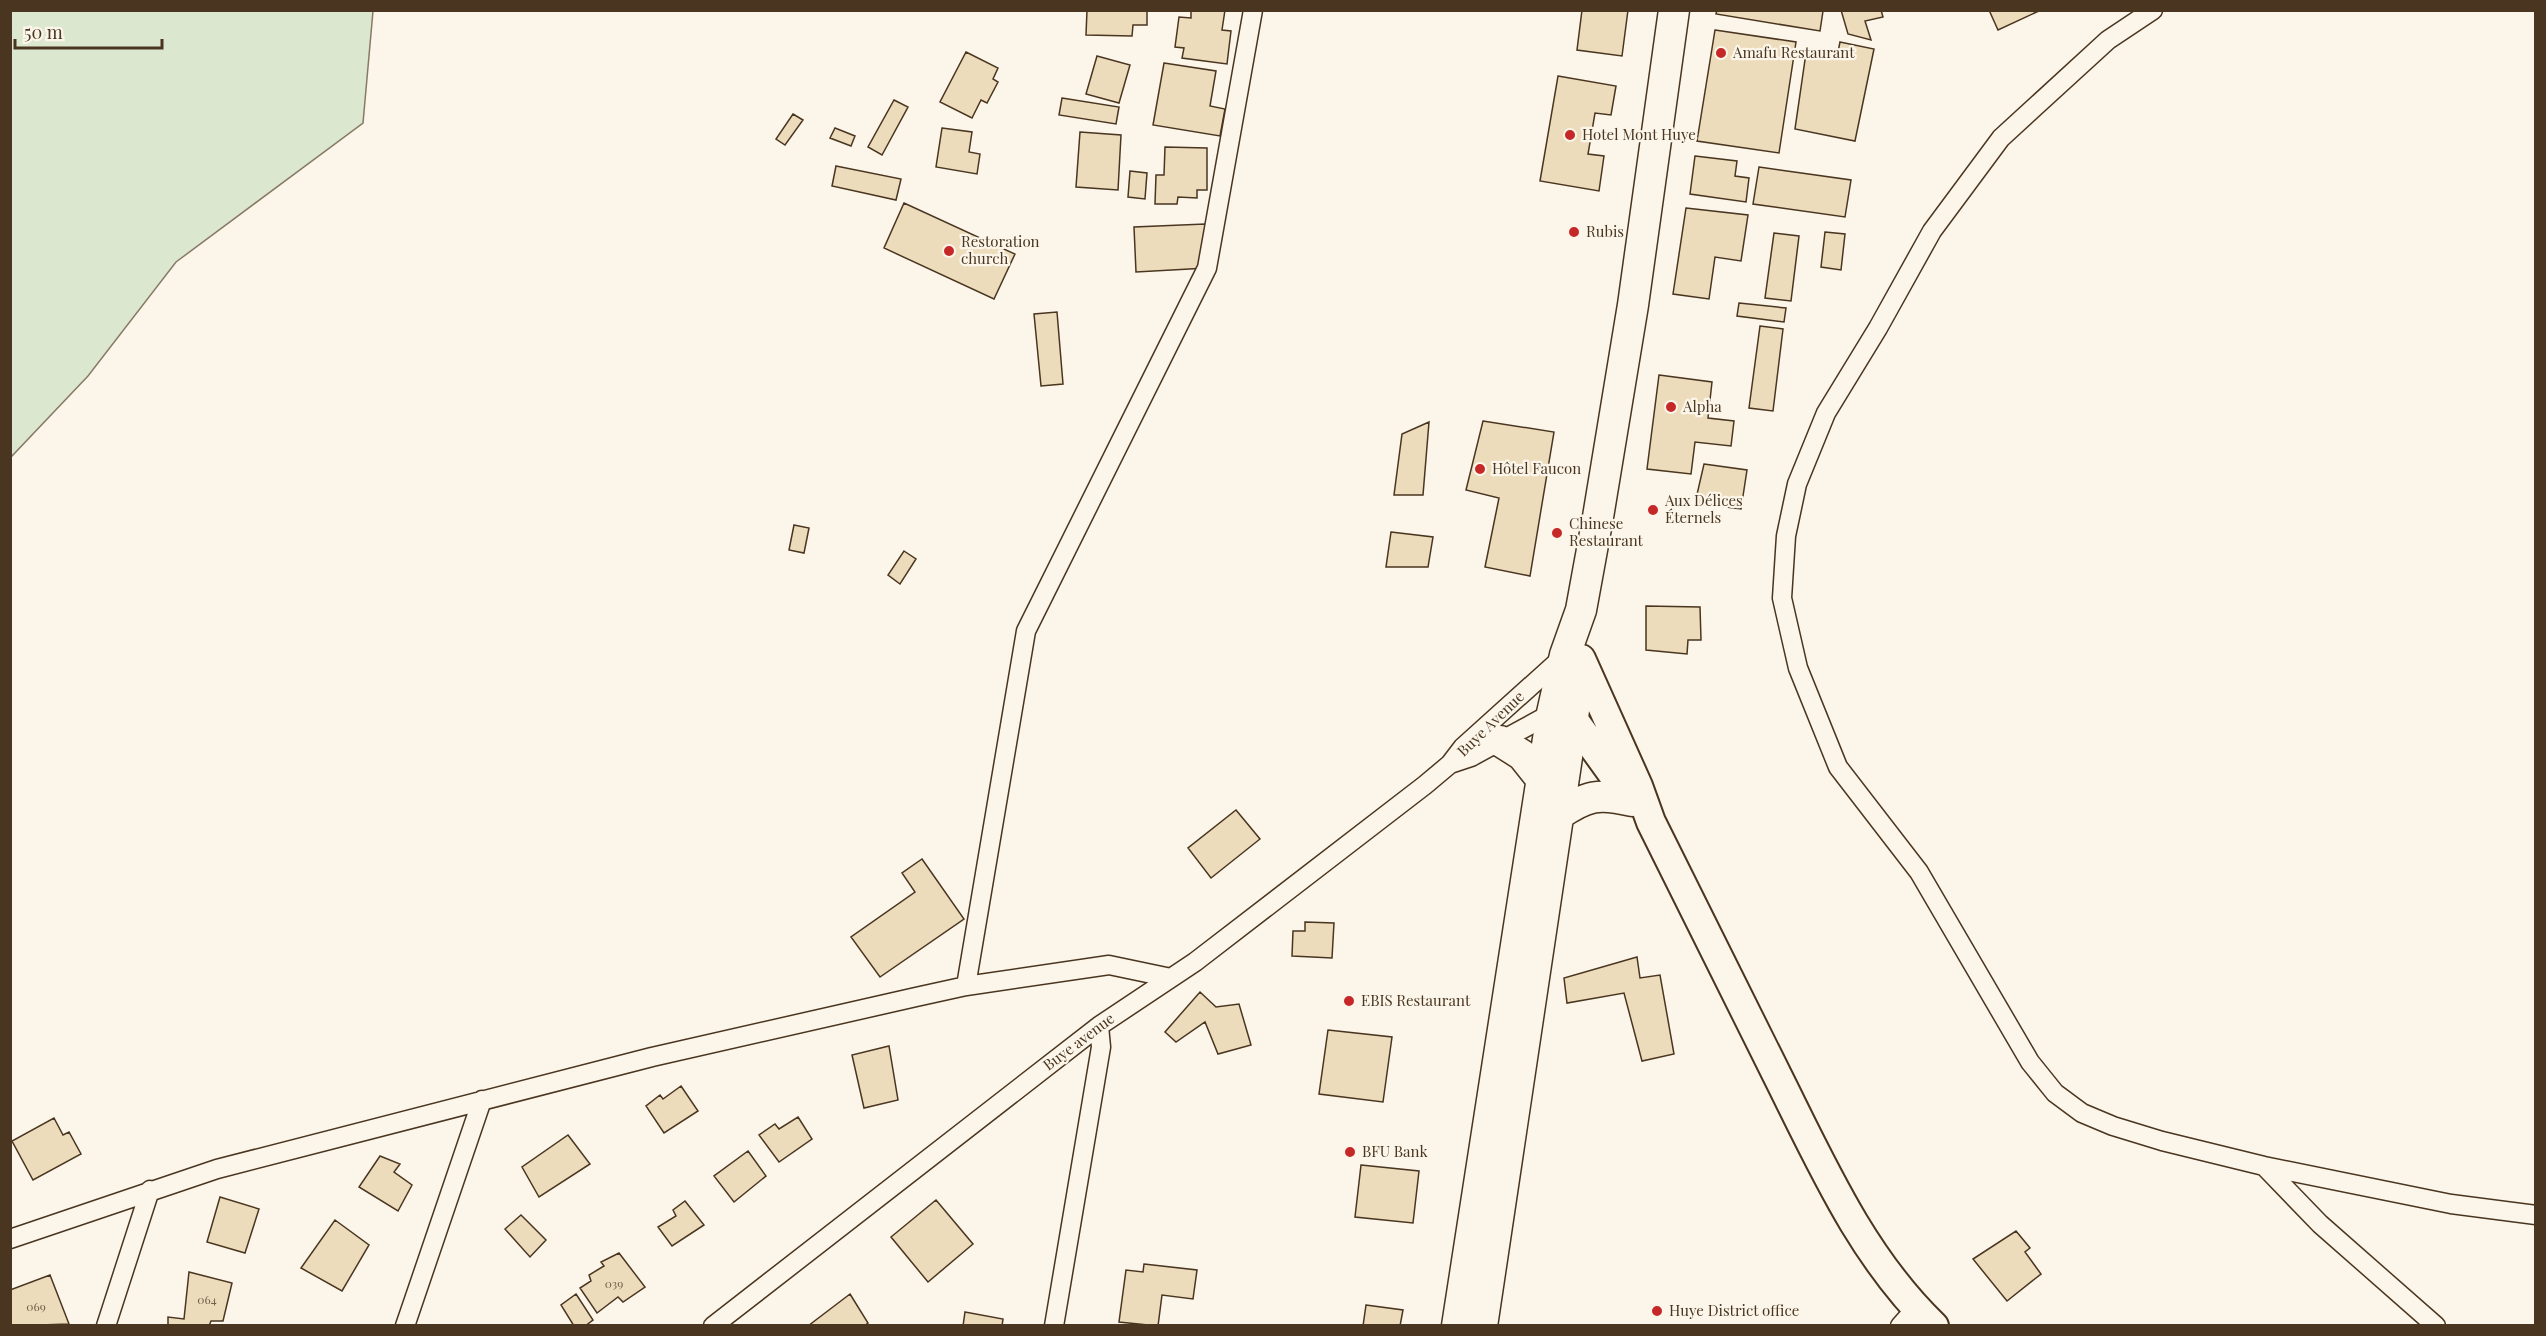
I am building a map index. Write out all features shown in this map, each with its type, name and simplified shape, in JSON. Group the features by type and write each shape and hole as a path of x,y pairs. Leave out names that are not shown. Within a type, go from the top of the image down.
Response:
{"highway":[{"path":"1457,1326 1531,922 1558,815 1563,716 1631,317 1674,10"},
{"path":"1482,1326 1531,922 1542,780 1563,716"},
{"path":"1500,741 1521,755 1542,780"},
{"path":"1558,815 1578,802 1595,796 1611,796 1642,812"}],"main road":[{"path":"1573,657 1638,786 1642,812"},
{"path":"1563,716 1642,812 1850,1218 1916,1320"}],"street":[{"path":"966,986 1026,632 1208,268 1253,10"},
{"path":"2153,10 2108,40 2001,138 1932,231 1878,328 1826,413 1797,484 1786,536 1782,598 1798,668 1838,767 1919,872 2030,1062 2055,1094 2082,1113 2113,1126 2162,1141 2264,1166 2451,1204 2535,1215"},
{"name":"Buye Avenue","path":"1450,764 1463,747 1573,657"},
{"name":"Buye Avenue","path":"1450,764 1463,761 1500,741 1563,716"},
{"name":"Buye avenue","path":"713,1326 1099,1026 1195,962 1450,764"},
{"path":"10,1239 217,1169 652,1057 966,986 1109,965 1170,978"},
{"path":"1054,1326 1101,1047 1099,1026"},
{"path":"405,1326 482,1100"},
{"path":"2264,1166 2320,1224 2436,1326"},
{"path":"106,1326 150,1190"}],"green space":[{"path":"11,10 373,11 363,123 176,262 88,376 11,457"}],"building":[{"path":"1087,10 1147,10 1147,25 1133,25 1132,36 1086,35"},
{"path":"1191,10 1225,10 1222,30 1231,31 1227,64 1182,58 1184,48 1175,47 1179,17 1191,18"},
{"path":"1582,10 1628,10 1622,56 1577,50"},
{"path":"1717,10 1823,11 1820,31 1716,14"},
{"path":"1841,10 1881,10 1883,17 1865,21 1871,40 1848,34"},
{"path":"1989,10 2041,10 1998,30"},
{"path":"1715,30 1796,42 1779,153 1697,141"},
{"path":"1840,42 1874,49 1855,141 1795,129 1806,53 1837,57"},
{"path":"966,52 998,68 993,79 998,82 987,103 981,100 972,118 940,102"},
{"path":"1097,56 1130,65 1119,103 1086,94"},
{"path":"1164,63 1216,71 1210,106 1225,109 1220,136 1153,125"},
{"name":"Hotel Mont Huye","path":"1558,76 1616,86 1611,115 1595,113 1588,154 1604,156 1599,191 1540,181"},
{"path":"1062,98 1119,107 1116,124 1059,115"},
{"path":"894,100 908,107 882,155 868,147"},
{"path":"793,114 803,120 785,145 776,139"},
{"path":"835,128 855,136 851,146 830,138"},
{"path":"942,128 972,132 969,152 980,154 977,174 936,167"},
{"path":"1080,132 1121,135 1118,190 1076,187"},
{"path":"1165,147 1207,148 1207,190 1197,190 1197,198 1178,197 1177,204 1155,204 1156,175 1164,175"},
{"path":"1695,156 1737,161 1735,176 1749,178 1746,202 1690,194"},
{"path":"836,166 901,179 896,200 832,186"},
{"path":"1759,167 1851,180 1845,217 1753,204"},
{"path":"1130,171 1147,173 1145,199 1128,197"},
{"name":"Restoration church","path":"904,203 1015,254 994,299 884,248"},
{"path":"1686,208 1748,215 1741,261 1715,257 1709,299 1673,294"},
{"path":"1205,224 1207,268 1136,272 1134,227"},
{"path":"1825,232 1845,234 1841,270 1821,267"},
{"path":"1774,233 1799,236 1791,301 1765,298"},
{"path":"1739,303 1786,308 1784,322 1737,316"},
{"path":"1057,312 1063,384 1041,386 1034,314"},
{"path":"1760,326 1783,329 1773,411 1749,408"},
{"path":"1659,375 1712,382 1708,418 1734,421 1731,446 1695,442 1691,474 1647,469"},
{"path":"1483,421 1554,432 1530,576 1485,567 1499,498 1466,490"},
{"path":"1429,422 1423,495 1394,495 1402,434"},
{"path":"1704,464 1747,470 1741,509 1695,503"},
{"path":"794,525 809,528 804,553 789,550"},
{"path":"1391,532 1433,537 1428,567 1386,567"},
{"path":"904,551 916,559 900,584 888,575"},
{"path":"1646,606 1700,607 1701,640 1688,640 1687,654 1646,650"},
{"path":"1236,810 1260,839 1211,878 1188,848"},
{"path":"922,859 964,919 880,977 851,937 915,892 902,873"},
{"path":"1305,922 1334,923 1332,958 1292,956 1293,931 1305,931"},
{"path":"1637,957 1640,978 1660,975 1674,1054 1642,1061 1624,993 1567,1003 1564,978"},
{"path":"1200,992 1216,1007 1239,1004 1251,1045 1218,1054 1205,1022 1176,1042 1165,1032"},
{"path":"1328,1030 1392,1037 1383,1102 1319,1094"},
{"path":"889,1046 898,1100 864,1108 852,1055"},
{"path":"681,1086 698,1111 664,1133 646,1106 660,1095 663,1099"},
{"path":"798,1117 812,1139 779,1162 759,1135 775,1124 779,1129"},
{"path":"54,1118 63,1135 69,1132 81,1154 33,1180 12,1141"},
{"path":"568,1135 590,1164 539,1197 522,1167"},
{"path":"748,1151 766,1176 734,1202 714,1176"},
{"path":"380,1156 400,1164 394,1172 412,1185 398,1211 359,1187"},
{"path":"1361,1165 1419,1171 1413,1223 1355,1217"},
{"path":"220,1197 259,1209 245,1253 207,1242"},
{"path":"936,1200 973,1244 928,1282 891,1237"},
{"path":"685,1201 704,1225 672,1246 658,1227 676,1216 673,1210"},
{"path":"521,1215 546,1240 530,1257 505,1229"},
{"path":"335,1220 369,1245 342,1291 301,1268"},
{"path":"2016,1231 2030,1248 2025,1252 2041,1274 2007,1301 1973,1259"},
{"path":"619,1253 645,1287 623,1302 618,1297 597,1313 580,1288 591,1281 589,1275 604,1266 601,1262"},
{"path":"1144,1264 1197,1270 1193,1299 1162,1295 1158,1326 1119,1322 1126,1270 1143,1272"},
{"path":"189,1272 232,1283 223,1321 211,1321 209,1326 168,1326 168,1317 184,1319"},
{"path":"50,1275 69,1324 10,1326 10,1290"},
{"path":"576,1294 593,1320 585,1326 574,1326 561,1305"},
{"path":"850,1294 868,1323 864,1326 808,1326"},
{"path":"1366,1305 1403,1310 1400,1326 1363,1326"},
{"path":"965,1312 1003,1319 1002,1326 963,1326"}],"place":[{"name":"Amafu Restaurant","path":"1721,53"},
{"name":"Hotel Mont Huye","path":"1570,135"},
{"name":"Rubis","path":"1574,232"},
{"name":"Restoration church","path":"949,251"},
{"name":"Alpha","path":"1671,407"},
{"name":"Hôtel Faucon","path":"1480,469"},
{"name":"Aux Délices Éternels","path":"1653,510"},
{"name":"Chinese Restaurant","path":"1557,533"},
{"name":"EBIS Restaurant","path":"1349,1001"},
{"name":"BFU Bank","path":"1350,1152"},
{"name":"Huye District office","path":"1657,1311"}]}
